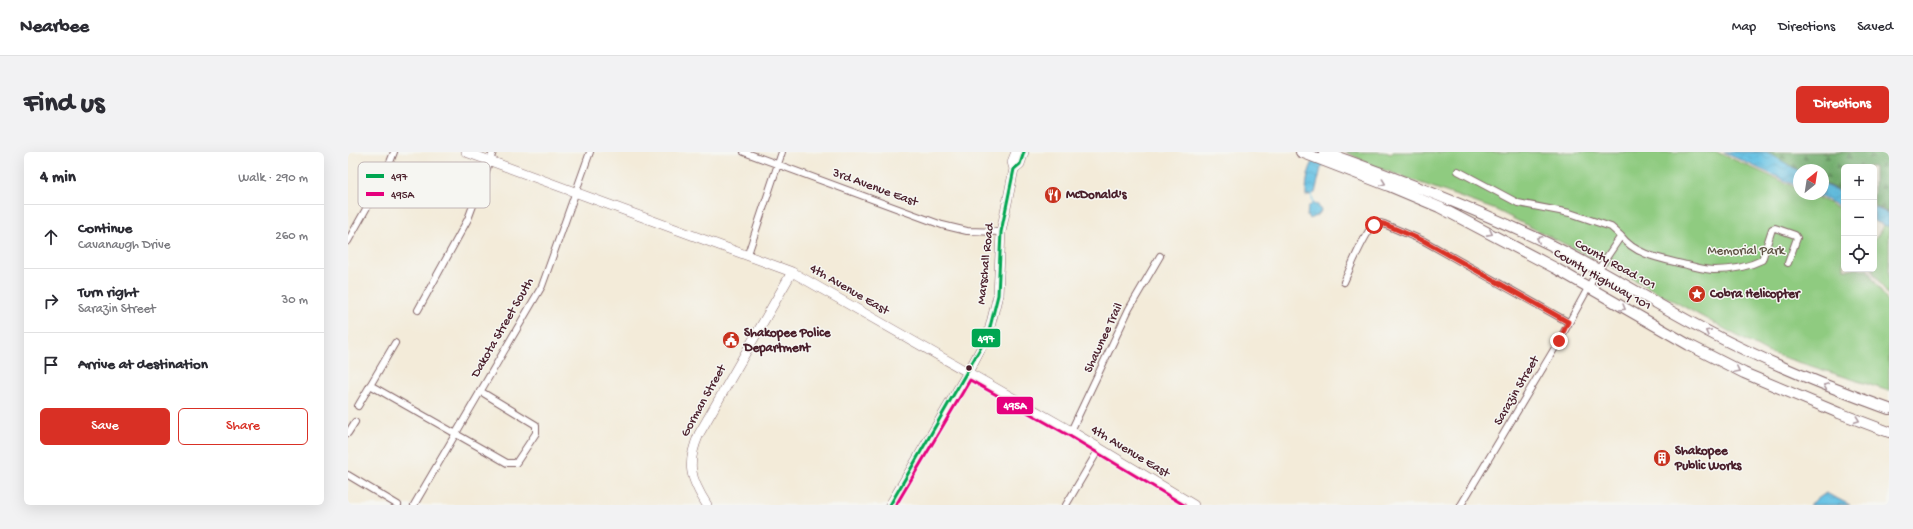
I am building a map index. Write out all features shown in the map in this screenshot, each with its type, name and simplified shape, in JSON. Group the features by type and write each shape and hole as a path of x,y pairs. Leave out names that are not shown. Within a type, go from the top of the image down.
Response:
{"main road":[{"name":"County Road 101","path":"1324,152 1349,166 1501,221 1598,270 1709,332 1754,354 1809,379 1889,409"},
{"name":"County Highway 101","path":"1305,154 1349,166 1389,186 1438,207 1744,373 1825,408 1889,432"}],"street":[{"path":"390,162 394,152"},
{"name":"4th Avenue East","path":"466,152 491,156 577,192 748,254 792,272 1070,431 1194,505"},
{"name":"Dakota Street South","path":"414,505 542,286 577,192 590,152"},
{"name":"3rd Avenue East","path":"744,152 942,225 967,231 1001,232"},
{"path":"748,254 782,152"},
{"name":"Marschall Road","path":"890,505 968,373 988,335 997,298 1001,232 1014,169 1012,162 1016,152"},
{"name":"Marschall Road","path":"1014,169 1020,164 1024,152"},
{"path":"1458,171 1518,203 1570,213 1611,227 1632,246 1649,255 1703,269 1716,270 1739,267 1762,260 1772,230 1776,228 1795,235 1797,238 1788,263"},
{"path":"348,241 366,208"},
{"path":"418,310 468,219 472,208"},
{"path":"1344,282 1370,229 1378,223 1384,224 1424,241 1568,322"},
{"name":"Sarazin Street","path":"1462,505 1559,341 1568,322 1598,270 1621,236"},
{"name":"Shawnee Trail","path":"1070,431 1129,309 1160,256"},
{"name":"Gorman Street","path":"707,505 693,479 691,464 692,451 699,434 792,272"},
{"path":"358,406 395,343"},
{"path":"370,385 506,463 512,464 520,461 536,433 536,425 480,391"},
{"path":"348,433 354,422"},
{"path":"1066,505 1099,449"},
{"path":"348,475 398,505"}],"green space":[{"name":"Memorial Park","path":"1346,152 1385,152 1391,154 1393,152 1717,152 1793,186 1793,200 1822,200 1841,209 1841,272 1869,272 1889,304 1889,391 1767,352 1613,268 1496,210 1376,167"},
{"path":"1754,152 1889,152 1889,213 1877,207 1877,164 1841,164 1841,192 1829,186 1829,164 1793,164 1793,169"},
{"path":"1889,217 1889,297 1873,272 1877,272 1877,236"}],"water":[{"path":"1319,152 1332,152 1321,168 1315,193 1306,196 1309,172"},
{"path":"1723,152 1767,152 1793,167 1793,184"},
{"path":"1829,187 1841,192 1841,207 1827,200 1829,200"},
{"path":"1312,203 1318,205 1321,211 1318,215 1309,219 1307,217 1308,207"},
{"path":"1877,208 1889,214 1889,227 1877,222"},
{"path":"1826,493 1850,505 1809,505"}],"waterway":[{"path":"1312,193 1313,205"}],"transit line":[{"name":"497","path":"890,505 988,335 998,295 1001,232 1014,169 1020,164 1024,152"},
{"name":"495A","path":"896,505 970,380 1068,435 1184,505"}],"place":[{"name":"McDonald's","path":"1053,195"},
{"name":"Cobra Helicopter","path":"1697,294"},
{"name":"Shakopee Police Department","path":"731,340"},
{"name":"Shakopee Public Works","path":"1662,458"}],"route":[{"path":"1374,225 1378,223 1384,224 1424,241 1568,322 1559,341"}]}
